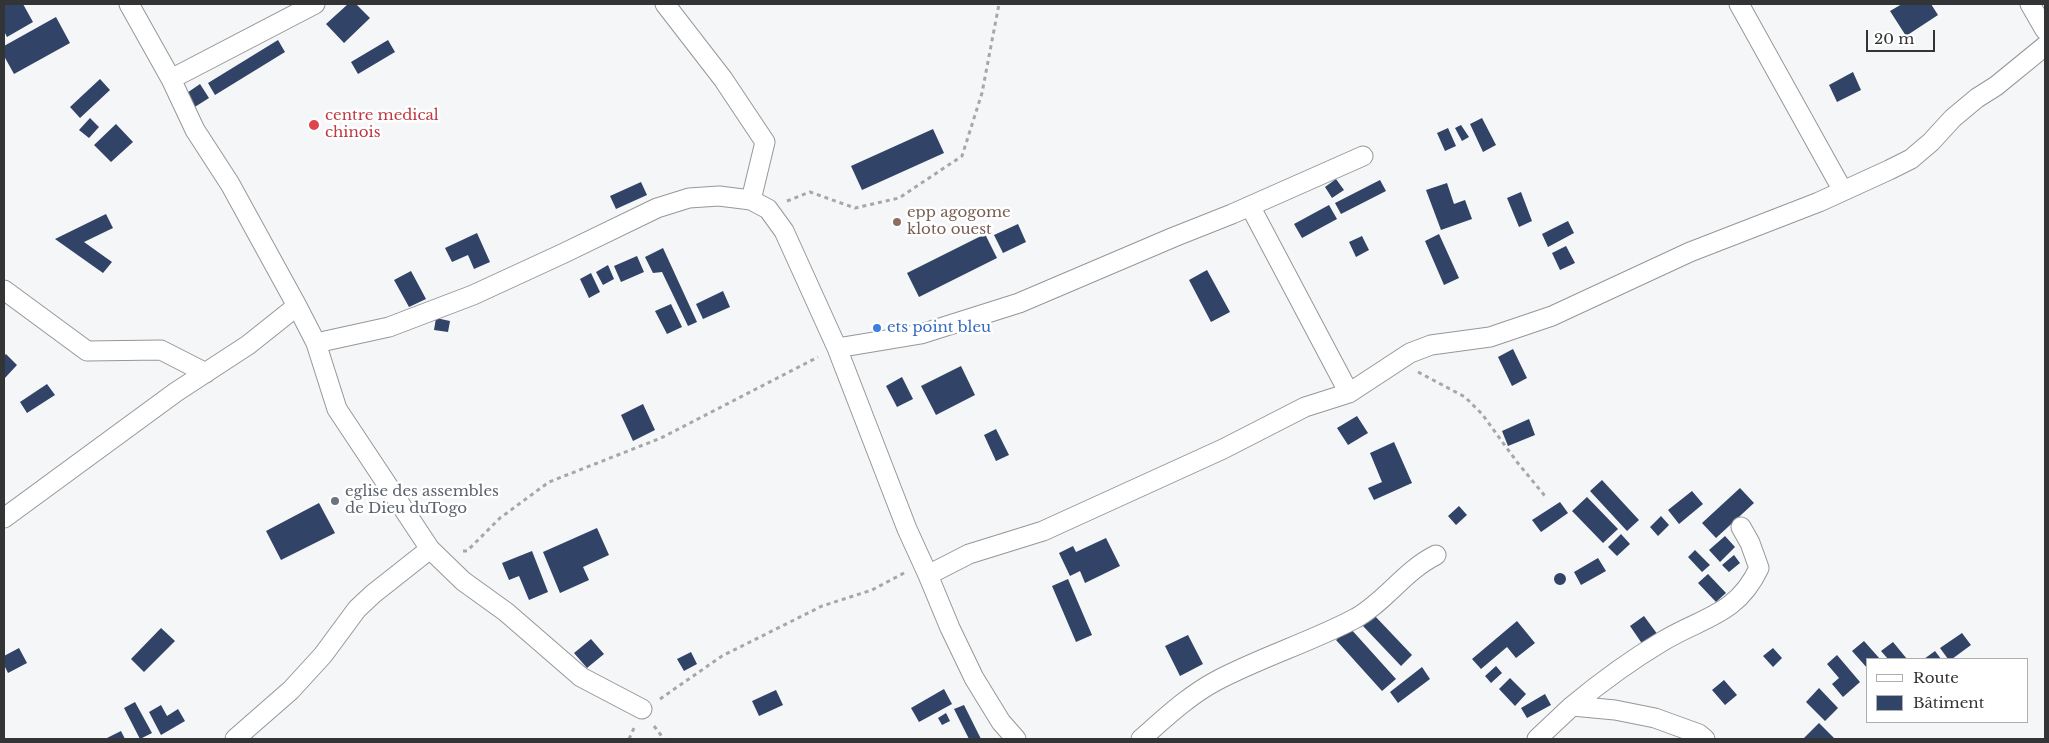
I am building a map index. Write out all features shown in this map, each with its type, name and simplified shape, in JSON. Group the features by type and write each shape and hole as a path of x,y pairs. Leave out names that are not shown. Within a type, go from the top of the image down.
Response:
{"street":[{"path":"129,4 171,79 195,130 230,184 297,306 316,343 338,408 430,549 463,581 506,612 582,677 642,709"},
{"path":"171,79 315,4"},
{"path":"665,4 723,78 765,142 751,200"},
{"path":"1739,4 1843,191"},
{"path":"2030,4 2045,30"},
{"path":"928,575 969,554 1043,531 1223,449 1305,407 1348,393 1410,353 1431,345 1490,337 1552,316 1690,252 1843,191 1911,159 1976,98 1996,86 2045,46"},
{"path":"836,348 921,334 1019,303 1250,206 1363,156"},
{"path":"316,343 389,327 474,295 657,208 689,198 719,196 751,200 768,209 784,231 836,348 919,558 950,628 974,678 1001,722 1016,739"},
{"path":"1250,206 1348,393"},
{"path":"4,290 88,351 161,350 206,373"},
{"path":"4,518 176,392 248,345 297,306"},
{"path":"1537,739 1572,706 1634,659 1665,639 1707,620 1739,599 1751,585 1760,568 1741,527"},
{"path":"235,739 291,690 324,655 357,609 430,549"},
{"path":"1141,739 1183,702 1216,681 1331,630 1372,608 1406,574 1436,555"},
{"path":"1572,706 1615,710 1655,718 1699,734 1705,739"}],"path":[{"path":"768,209 810,192 855,208 898,198 962,156 982,93 999,4"},
{"path":"430,549 467,551 500,518 549,482 661,438 836,348"},
{"path":"1398,361 1466,397 1482,414 1517,462 1546,496"},
{"path":"642,709 669,693 722,656 822,606 872,590 894,580 901,576 919,558"}],"building":[{"path":"4,4 23,4 33,22 7,37 4,31"},
{"path":"348,4 356,4 370,18 344,43 326,24"},
{"path":"1902,4 1931,4 1938,15 1906,36 1890,11"},
{"path":"56,17 70,43 14,74 4,56 4,46"},
{"path":"278,40 285,52 215,95 208,83"},
{"path":"388,40 395,52 358,74 351,62"},
{"path":"1853,72 1861,90 1837,102 1829,85"},
{"path":"100,79 110,90 80,118 70,107"},
{"path":"200,84 209,98 190,110 181,97"},
{"path":"90,118 99,127 89,138 79,130"},
{"path":"1482,118 1496,145 1483,152 1470,124"},
{"path":"116,124 133,142 111,162 94,145"},
{"path":"1461,125 1469,137 1462,141 1455,128"},
{"path":"1448,128 1456,146 1445,151 1437,133"},
{"path":"933,129 944,153 862,190 851,166"},
{"path":"1336,179 1344,190 1332,198 1325,187"},
{"path":"1380,180 1386,191 1341,214 1335,203"},
{"path":"641,182 647,195 616,209 610,196"},
{"path":"1447,183 1454,204 1465,200 1472,219 1441,230 1426,190"},
{"path":"1521,192 1532,221 1519,227 1507,198"},
{"path":"1329,205 1337,219 1302,238 1294,224"},
{"path":"106,214 113,228 84,242 112,262 103,273 55,239"},
{"path":"1568,221 1574,233 1548,247 1542,234"},
{"path":"1018,224 1026,242 1003,253 994,235"},
{"path":"477,233 490,262 474,269 468,255 452,262 445,248"},
{"path":"985,234 997,258 919,297 907,273"},
{"path":"1439,234 1459,278 1444,285 1425,241"},
{"path":"1362,236 1369,250 1356,257 1349,242"},
{"path":"1566,246 1575,263 1560,270 1552,253"},
{"path":"663,248 697,322 688,326 662,272 653,273 645,257"},
{"path":"637,256 644,272 621,282 614,266"},
{"path":"608,265 614,279 603,285 596,272"},
{"path":"1207,270 1230,312 1211,322 1189,280"},
{"path":"411,271 426,299 409,307 394,280"},
{"path":"591,273 600,292 589,298 580,279"},
{"path":"723,291 730,307 703,319 696,304"},
{"path":"671,304 682,327 667,334 655,311"},
{"path":"436,318 450,321 448,332 434,330"},
{"path":"1513,349 1527,378 1512,386 1498,357"},
{"path":"6,354 17,365 4,379 4,356"},
{"path":"961,366 975,395 936,415 921,386"},
{"path":"902,377 913,399 897,407 886,386"},
{"path":"47,384 55,395 27,413 20,402"},
{"path":"643,404 655,430 633,441 621,415"},
{"path":"1357,416 1368,433 1348,445 1337,428"},
{"path":"1529,419 1535,435 1508,446 1502,431"},
{"path":"996,429 1009,455 996,461 984,435"},
{"path":"1394,442 1412,483 1374,500 1368,488 1382,482 1370,453"},
{"path":"1602,480 1639,520 1627,531 1590,491"},
{"path":"1740,488 1754,503 1716,538 1702,523"},
{"path":"1692,491 1703,504 1679,524 1668,510"},
{"path":"1587,497 1618,529 1603,543 1572,511"},
{"path":"1560,502 1568,513 1541,532 1532,520"},
{"path":"319,503 335,533 281,560 266,531"},
{"path":"1459,506 1467,515 1456,525 1448,516"},
{"path":"1661,516 1669,525 1658,536 1650,527"},
{"path":"597,528 609,555 583,567 589,580 560,593 543,552"},
{"path":"1621,534 1630,544 1617,556 1608,547"},
{"path":"1725,536 1735,547 1720,562 1709,550"},
{"path":"1106,538 1120,566 1085,583 1080,571 1070,576 1059,553 1073,546 1076,552"},
{"path":"1695,550 1710,565 1702,572 1688,557"},
{"path":"532,551 548,592 529,600 519,576 509,580 502,563"},
{"path":"1734,555 1740,563 1729,572 1722,565"},
{"path":"1598,558 1606,571 1581,585 1574,572"},
{"path":"1558,573 1562,573 1566,579 1562,585 1558,585 1554,581 1554,577"},
{"path":"1708,574 1726,593 1716,602 1698,583"},
{"path":"1068,579 1092,635 1076,642 1052,586"},
{"path":"1374,615 1412,655 1401,666 1363,626"},
{"path":"1644,616 1658,635 1643,645 1630,626"},
{"path":"1517,621 1535,643 1516,658 1507,647 1481,669 1472,659"},
{"path":"161,628 175,641 144,672 131,659"},
{"path":"1350,628 1396,679 1382,691 1336,640"},
{"path":"1962,633 1971,645 1953,658 1947,658 1940,648"},
{"path":"1188,635 1203,664 1180,676 1165,646"},
{"path":"591,639 604,654 587,668 574,653"},
{"path":"1864,641 1879,658 1866,658 1866,667 1852,651"},
{"path":"1893,642 1906,658 1887,658 1881,651"},
{"path":"19,648 27,663 8,673 4,665 4,656"},
{"path":"1773,648 1782,658 1773,667 1763,656"},
{"path":"1935,651 1940,658 1925,658"},
{"path":"691,652 697,664 684,671 677,659"},
{"path":"1837,655 1860,682 1843,697 1832,684 1839,678 1827,664"},
{"path":"1496,666 1502,673 1491,683 1485,676"},
{"path":"1422,667 1430,679 1398,703 1390,692"},
{"path":"1510,678 1526,694 1515,706 1499,689"},
{"path":"1724,680 1737,695 1725,705 1712,690"},
{"path":"1819,688 1838,708 1825,721 1806,702"},
{"path":"944,689 952,704 919,722 911,708"},
{"path":"776,690 783,705 759,716 752,701"},
{"path":"1545,694 1551,705 1527,718 1521,708"},
{"path":"135,702 152,733 140,739 124,708"},
{"path":"161,705 167,716 178,709 185,721 161,735 149,712"},
{"path":"964,705 981,739 969,739 954,709"},
{"path":"946,713 950,721 942,725 938,718"},
{"path":"1819,723 1835,739 1803,739"},
{"path":"121,731 125,739 105,739"}],"place":[{"name":"centre medical chinois","path":"314,125"},
{"name":"epp agogome kloto ouest","path":"897,222"},
{"name":"ets point bleu","path":"877,328"},
{"name":"eglise des assembles de Dieu duTogo","path":"335,501"}]}
